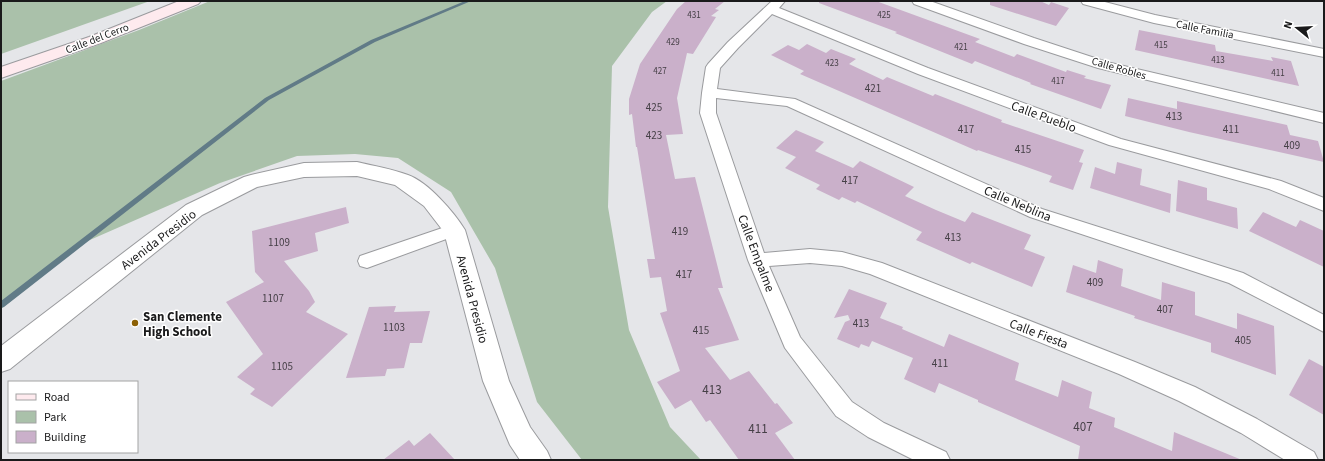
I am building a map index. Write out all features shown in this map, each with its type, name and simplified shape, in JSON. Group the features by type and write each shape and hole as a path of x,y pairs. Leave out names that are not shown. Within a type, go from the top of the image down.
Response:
{"main road":[{"name":"Calle del Cerro","path":"1,60 68,38 166,1"},
{"name":"Calle del Cerro","path":"1,73 95,40 193,1"}],"street":[{"name":"Calle Robles","path":"918,1 1029,41 1103,65 1324,118"},
{"name":"Calle Familia","path":"1087,1 1154,19 1324,52"},
{"name":"Calle Empalme","path":"775,5 733,45 714,67 709,93 708,113 757,260 792,342 844,409 876,430 938,460"},
{"name":"Calle Pueblo","path":"775,5 923,71 1115,142 1275,185 1324,205"},
{"name":"Calle Neblina","path":"709,93 790,102 1036,213 1236,278 1324,324"},
{"name":"Avenida Presidio","path":"1,361 194,210 251,182 304,170 358,169 402,180 431,201 454,230 496,381 520,436 537,460"},
{"path":"367,261 454,230"},
{"name":"Calle Fiesta","path":"757,260 810,256 842,259 875,268 1127,368 1187,394 1249,426 1306,460"}],"green space":[{"path":"1,1 150,1 1,54"},
{"path":"210,1 667,1 652,12 612,66 608,207 629,330 670,427 701,460 582,460 537,402 495,268 451,192 398,158 355,154 297,156 220,183 83,243 1,309 1,81 139,30"}],"building":[{"path":"686,1 725,1 715,9 719,10 711,16 716,17 693,54 687,53 677,98 683,134 666,135 675,179 695,177 723,288 718,288 739,340 705,348 730,380 749,371 775,404 777,403 793,423 775,433 795,460 739,460 710,420 706,422 691,400 675,409 657,382 680,371 660,313 667,311 661,277 650,278 647,259 655,259 636,147 632,114 629,115 629,99 640,64 677,9"},
{"path":"819,1 876,1 980,39 975,42 1014,57 1017,54 1066,72 1067,70 1086,76 1084,78 1111,85 1101,109 1030,84 1031,83 975,61 972,64 895,33 897,32 819,3"},
{"path":"990,1 1040,1 1049,5 1051,2 1069,8 1056,26 990,5"},
{"path":"1139,30 1215,45 1216,51 1273,61 1271,57 1291,61 1299,86 1135,50"},
{"path":"807,44 826,53 831,49 856,59 849,64 883,80 887,77 933,96 935,94 1002,120 1001,122 1084,150 1079,162 1083,163 1073,190 1049,182 1052,176 978,150 977,151 800,74 804,71 771,55 788,45 799,50"},
{"path":"1128,98 1177,109 1177,101 1287,125 1290,135 1318,141 1324,162 1125,116"},
{"path":"796,130 824,142 815,151 853,168 860,161 914,187 905,196 936,210 965,222 972,212 1031,235 1024,249 1045,257 1032,287 972,262 970,264 916,240 922,232 857,201 855,203 842,197 839,200 816,189 820,185 785,168 796,157 776,148"},
{"path":"1117,162 1142,169 1140,185 1171,194 1170,213 1090,188 1095,167 1115,174"},
{"path":"1178,180 1207,188 1207,200 1237,208 1238,229 1176,211"},
{"path":"346,207 349,223 315,233 318,251 284,261 309,291 315,302 306,312 348,334 272,407 250,394 255,389 237,377 263,354 226,302 264,282 255,272 252,231"},
{"path":"1263,212 1296,227 1300,220 1324,231 1324,267 1249,231"},
{"path":"1098,260 1123,269 1121,286 1161,300 1162,282 1195,292 1195,315 1237,329 1237,313 1274,326 1276,375 1211,352 1211,343 1134,318 1135,316 1066,292 1073,265 1096,273"},
{"path":"849,289 887,303 880,318 903,327 902,329 944,347 949,334 1019,363 1015,380 1058,397 1062,380 1092,392 1089,408 1115,418 1114,427 1172,451 1174,432 1242,460 1078,460 1080,446 978,402 978,400 939,383 935,393 904,379 913,358 872,341 869,347 861,344 859,348 837,339 845,322 850,320 848,315 834,318"},
{"path":"396,306 394,312 430,311 422,343 410,343 404,368 387,369 385,376 346,378 369,307"},
{"path":"1309,359 1324,367 1324,415 1289,395"},
{"path":"430,433 455,460 383,460 409,440 414,446"}],"waterway":[{"path":"1,305 267,99 373,41 469,1"}],"place":[{"name":"San Clemente High School","path":"135,323"}]}
